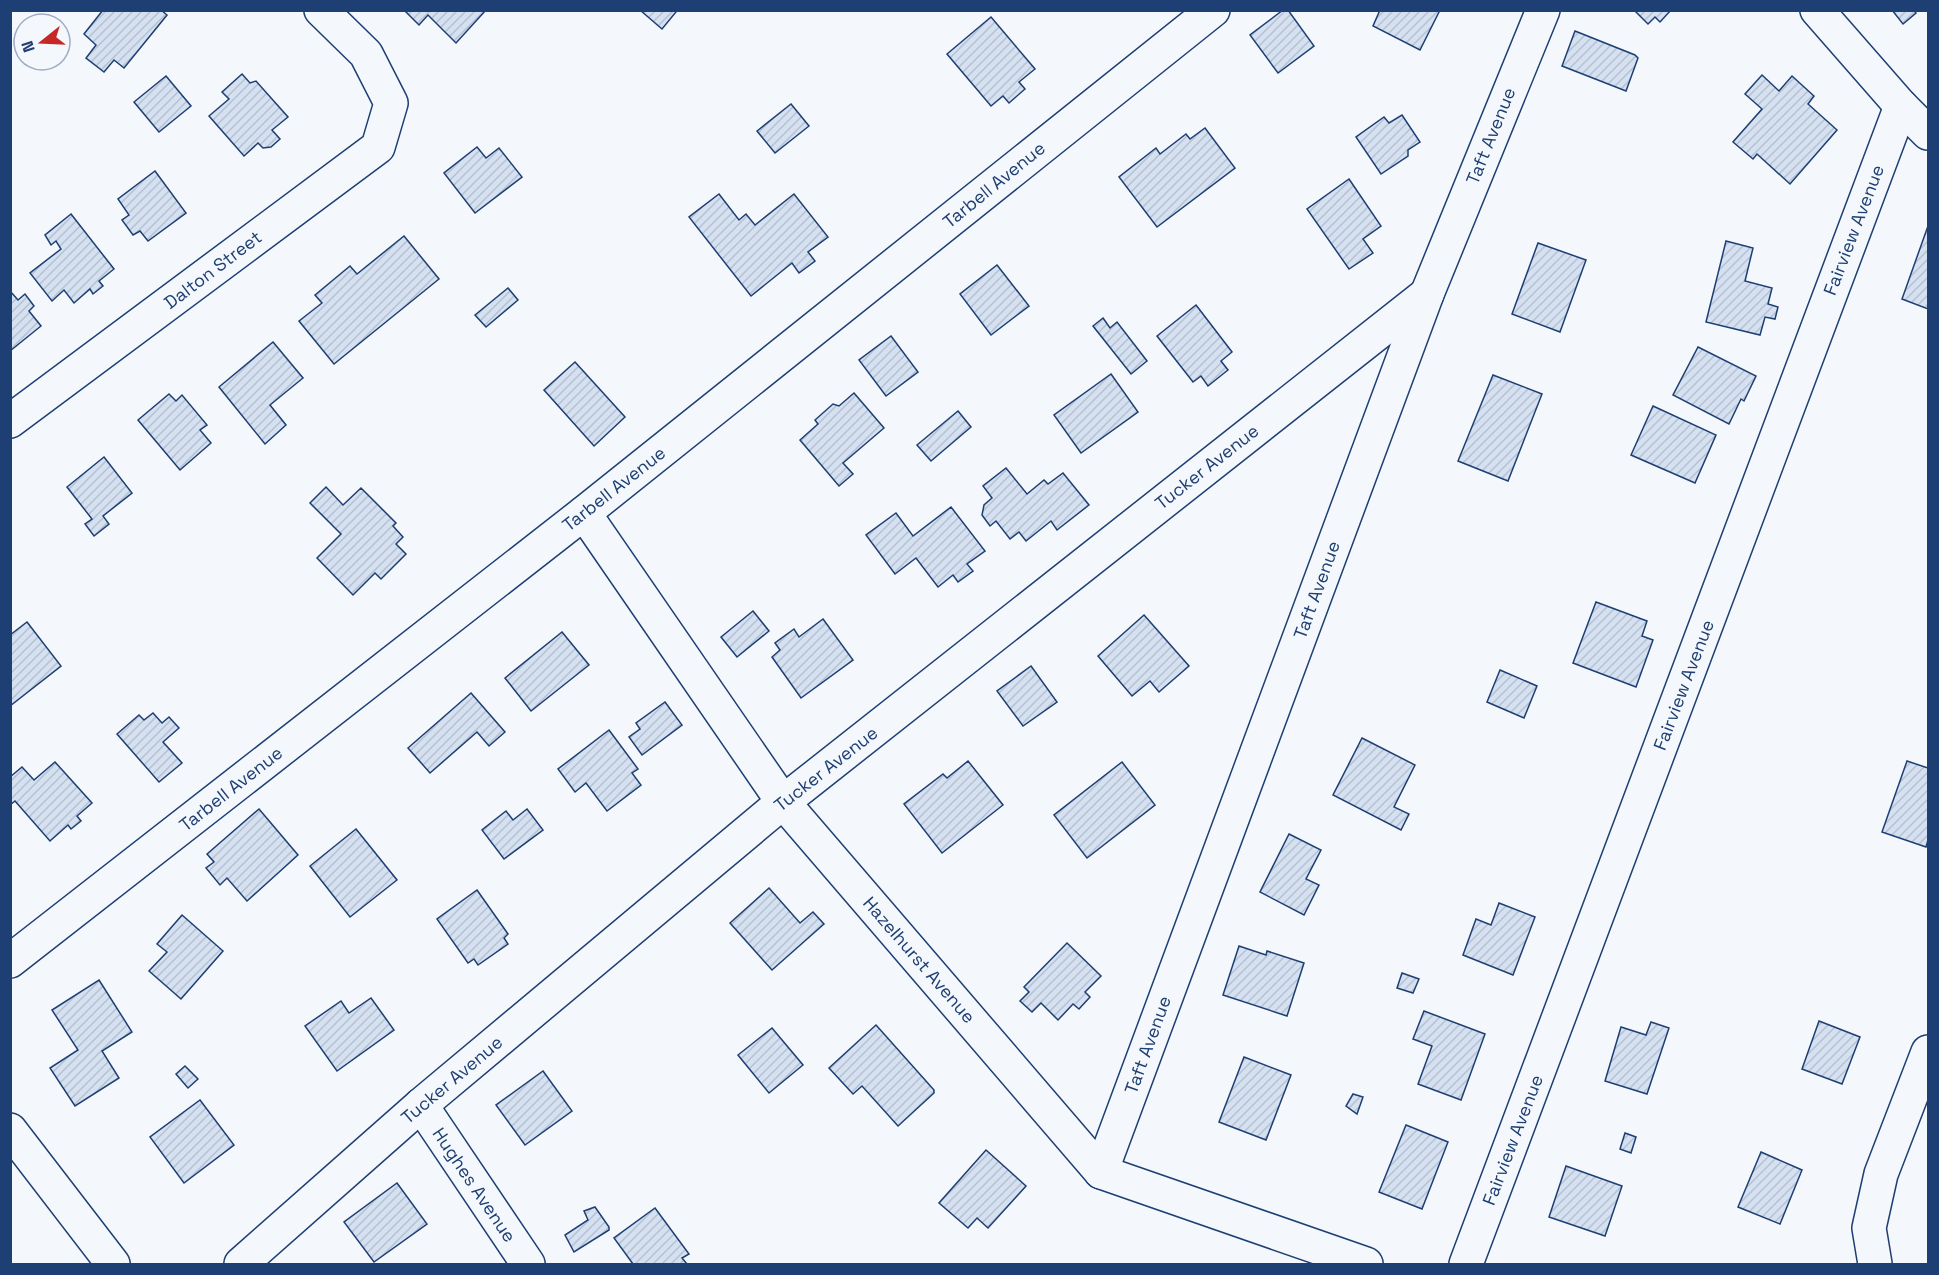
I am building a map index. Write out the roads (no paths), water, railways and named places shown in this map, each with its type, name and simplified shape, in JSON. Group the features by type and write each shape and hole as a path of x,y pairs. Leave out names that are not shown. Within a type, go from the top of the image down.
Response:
{"street":[{"name":"Dalton Street","path":"10,421 378,147 391,103 366,54 321,10"},
{"name":"Tarbell Avenue","path":"10,962 584,513 1213,10"},
{"name":"Taft Avenue","path":"1101,1172 1427,294 1543,10"},
{"path":"1817,10 1901,105 1929,133"},
{"name":"Fairview Avenue","path":"1466,1264 1901,105"},
{"name":"Tucker Avenue","path":"242,1264 421,1105 783,802 1427,294"},
{"name":"Hazelhurst Avenue","path":"584,513 783,802 1101,1172"},
{"path":"1875,1264 1869,1228 1881,1174 1929,1052"},
{"name":"Hughes Avenue","path":"421,1105 528,1264"},
{"path":"10,1130 112,1264"},
{"path":"1101,1172 1366,1264"}]}
